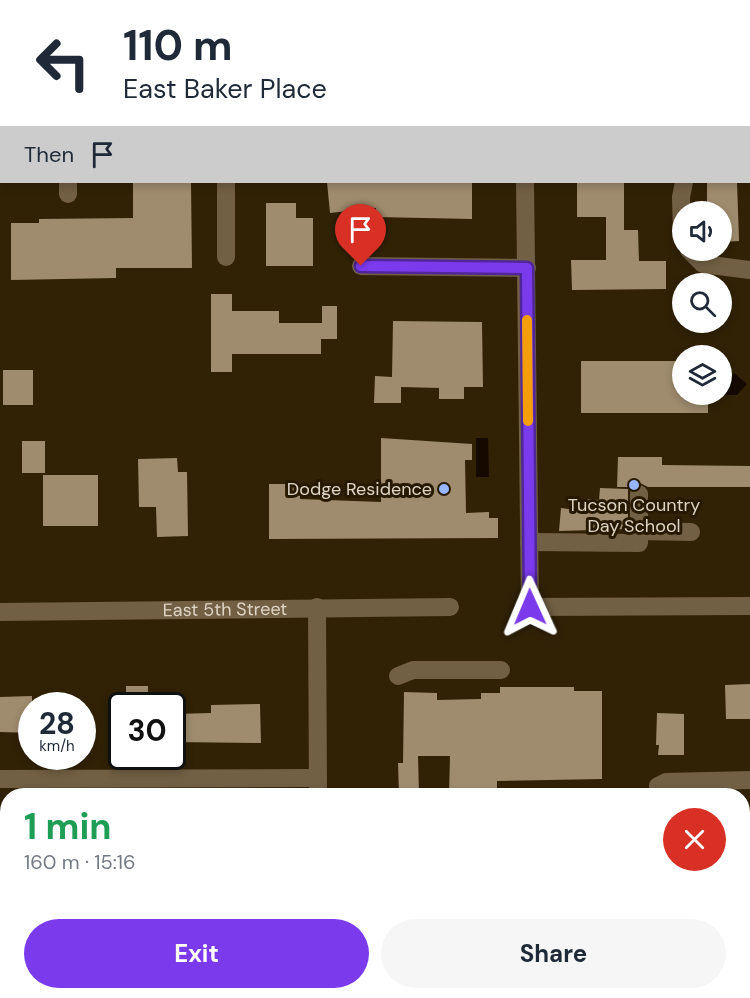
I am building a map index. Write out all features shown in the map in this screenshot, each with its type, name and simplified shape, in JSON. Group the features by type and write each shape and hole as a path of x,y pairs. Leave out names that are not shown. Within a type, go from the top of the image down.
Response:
{"street":[{"path":"225,256 226,183"},
{"path":"525,183 530,607 750,606"},
{"path":"681,201 684,183"},
{"path":"700,261 703,264 750,270"},
{"path":"361,266 527,268"},
{"path":"529,542 639,543 639,494"},
{"path":"639,531 691,532"},
{"path":"0,779 318,786 317,607"},
{"name":"East 5th Street","path":"0,612 450,607"},
{"path":"398,676 413,670 501,670"},
{"path":"658,788 666,782 750,780"}],"shaded area":[{"path":"734,373 747,384 737,395 732,395 732,375"},
{"path":"476,438 488,438 489,477 476,477"}],"building":[{"path":"133,183 191,183 192,268 116,268 116,278 11,280 11,223 39,223 39,219 133,218"},
{"path":"327,183 472,183 472,219 376,217 376,208 330,213"},
{"path":"577,183 624,183 624,230 638,230 639,261 666,261 666,289 572,290 571,260 606,260 606,217 577,217"},
{"path":"707,183 737,183 739,241 732,241 732,201 707,201"},
{"path":"266,203 296,203 296,218 313,218 313,266 266,266"},
{"path":"211,294 232,294 232,311 279,311 279,323 322,323 322,306 337,306 337,339 321,339 321,354 232,354 232,372 211,372"},
{"path":"393,321 482,322 483,387 464,387 464,399 439,399 439,388 401,387 401,403 374,403 375,376 392,377"},
{"path":"581,361 672,361 672,405 708,405 708,413 581,413"},
{"path":"3,370 33,370 33,405 3,405"},
{"path":"381,438 472,444 472,460 465,460 466,513 489,512 489,518 498,518 498,538 269,539 269,484 300,484 300,499 381,502"},
{"path":"22,441 45,441 45,473 22,473"},
{"path":"618,457 662,457 662,465 750,466 750,487 648,487 640,483 630,487 617,487"},
{"path":"177,458 178,472 187,472 188,536 157,537 156,507 139,507 138,459"},
{"path":"43,475 98,475 98,526 43,526"},
{"path":"600,488 628,489 628,529 559,531 561,508 583,511 584,499 599,500"},
{"path":"750,684 750,719 726,719 725,685"},
{"path":"126,686 148,686 148,692 126,692"},
{"path":"500,687 574,687 574,691 602,691 602,779 497,781 497,788 449,788 450,756 418,756 419,788 399,788 398,763 403,763 404,692 437,693 437,700 481,699 481,693 500,693"},
{"path":"18,696 18,733 0,732 0,697"},
{"path":"260,704 261,743 186,742 186,714 211,713 211,705"},
{"path":"657,713 684,714 684,755 658,755"}],"slow traffic":[{"path":"527,320 528,421"}],"place":[{"name":"Tucson Country Day School","path":"634,485"},
{"name":"Dodge Residence","path":"444,489"}],"route":[{"path":"361,266 527,268 530,607"}]}
